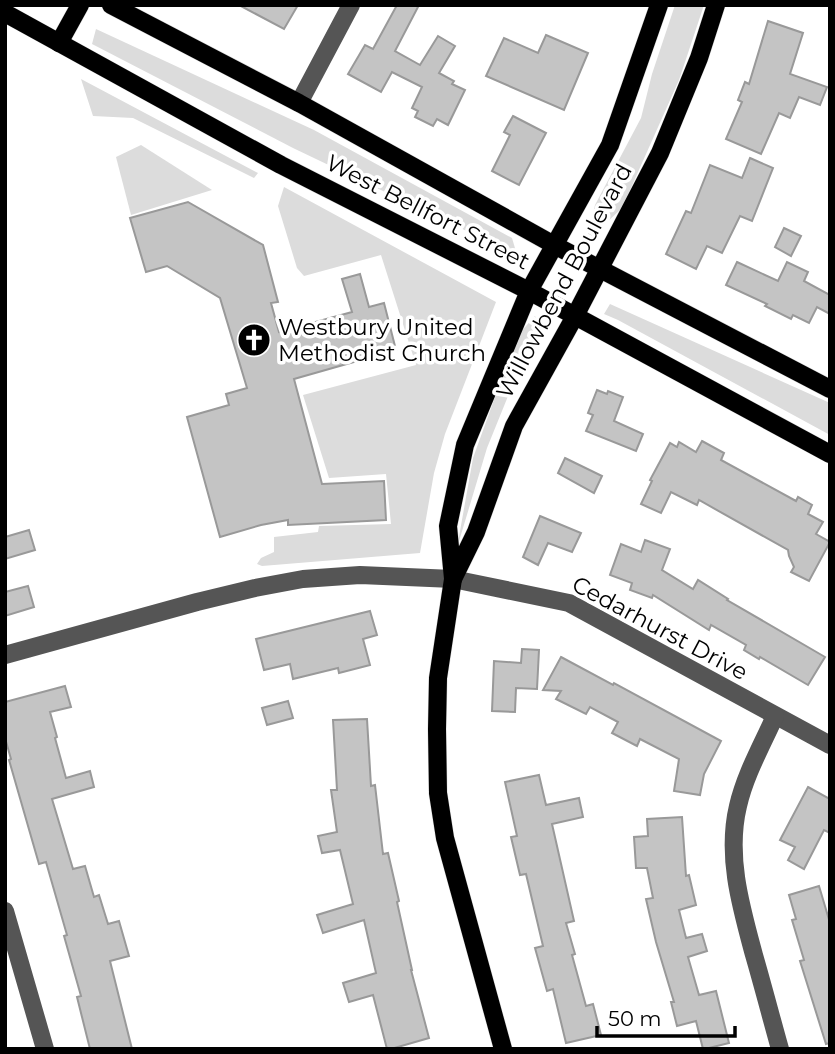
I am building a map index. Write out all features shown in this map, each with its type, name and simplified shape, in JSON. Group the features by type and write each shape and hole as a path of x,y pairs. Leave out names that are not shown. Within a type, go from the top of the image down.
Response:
{"main road":[{"path":"59,43 80,5"},
{"name":"West Bellfort Street","path":"111,5 299,103 556,246 830,388"},
{"name":"Willowbend Boulevard","path":"503,1049 445,838 438,793 438,678 453,579 447,526 465,444 529,291 610,145 659,5"},
{"name":"Willowbend Boulevard","path":"453,579 476,533 514,426 660,153 699,58 716,5"},
{"name":"West Bellfort Street","path":"5,13 293,171 529,291 830,454"}],"street":[{"path":"299,103 351,5"},
{"name":"Cedarhurst Drive","path":"5,655 255,587 303,579 360,575 453,579 569,603 830,746"},
{"path":"775,716 747,778 738,806 734,832 734,868 742,911 780,1049"},
{"path":"5,911 45,1049"}],"shaded area":[{"path":"675,5 704,5 679,80 622,208 586,242 595,205 641,118 652,74"},
{"path":"96,29 314,130 512,238 517,255 293,148 92,44"},
{"path":"81,79 258,173 254,178 133,118 93,116"},
{"path":"141,145 212,190 131,215 116,157"},
{"path":"284,187 496,302 445,434 434,473 420,553 262,566 257,564 261,558 274,552 274,537 318,532 319,526 391,524 386,474 329,478 303,395 416,365 381,255 304,276 297,268 278,206"},
{"path":"610,304 830,403 830,435 604,314"},
{"path":"535,316 538,322 487,448 457,548 473,458 517,336"}],"building":[{"path":"239,5 298,5 284,29"},
{"path":"397,5 419,5 395,51 420,65 438,36 455,46 439,73 465,90 448,125 437,119 433,126 415,117 418,111 412,108 422,87 392,72 381,92 348,74 365,45 373,49"},
{"path":"768,21 803,33 790,74 827,87 820,105 799,97 790,118 779,113 761,154 726,139 742,102 738,100 745,82 749,84"},
{"path":"546,35 588,53 564,110 486,76 504,38 538,53"},
{"path":"513,116 546,133 519,185 492,171 510,135 504,132"},
{"path":"750,158 773,168 752,221 740,216 722,253 707,246 696,269 666,254 686,211 691,213 710,165 742,178"},
{"path":"188,202 263,245 278,302 271,303 279,332 352,312 342,279 360,274 369,307 384,303 396,350 294,379 322,484 384,481 386,520 288,525 288,520 220,537 187,417 229,405 226,394 247,388 220,298 167,266 146,272 130,218"},
{"path":"784,228 801,236 791,256 775,247"},
{"path":"737,262 778,281 787,262 808,272 804,281 830,295 830,314 817,307 809,323 793,315 791,319 765,306 767,304 726,285"},
{"path":"597,390 623,397 614,421 643,434 636,451 586,431 593,415 588,413"},
{"path":"702,441 724,453 721,460 796,501 798,497 812,505 808,514 823,522 816,534 830,542 809,581 791,572 794,567 788,550 699,500 697,505 671,492 661,513 641,504 652,481 650,480 670,443 677,447 679,442 696,452"},
{"path":"565,458 602,476 594,493 558,473"},
{"path":"540,516 581,533 572,552 548,543 538,565 523,557"},
{"path":"29,530 35,550 5,559 5,537"},
{"path":"645,540 670,549 662,570 693,589 698,580 825,657 808,685 744,650 746,645 711,625 709,630 653,595 652,598 630,590 632,583 610,575 621,544 641,552"},
{"path":"28,586 34,607 5,616 5,592"},
{"path":"370,611 377,635 363,639 370,665 339,673 338,668 293,679 290,664 264,670 256,639"},
{"path":"522,649 539,650 537,689 516,688 515,712 492,711 494,661 521,663"},
{"path":"561,657 721,741 704,774 700,795 674,791 679,759 640,739 637,746 612,733 618,722 590,707 586,714 556,699 561,691 543,690"},
{"path":"65,686 71,707 50,712 66,778 90,771 94,787 52,799 73,869 85,866 94,897 99,895 108,924 119,921 129,956 110,961 132,1049 90,1049 77,997 81,996 64,936 67,935 46,862 39,864 9,760 11,759 5,738 5,702"},
{"path":"288,701 293,718 267,725 262,708"},
{"path":"367,719 371,786 375,785 383,854 388,853 411,970 429,1038 391,1049 387,1049 373,995 349,1002 343,983 376,973 364,920 323,933 317,915 353,904 340,850 322,853 318,836 337,832 331,790 337,790 333,720"},
{"path":"539,775 546,805 579,798 583,817 552,824 574,921 566,923 575,954 572,955 586,1006 593,1004 601,1035 566,1043 553,989 547,991 535,948 543,946 526,874 520,875 511,837 517,836 505,782"},
{"path":"808,787 830,799 830,833 824,830 804,869 788,860 795,847 780,840"},
{"path":"682,817 686,876 689,875 696,905 679,910 686,938 702,934 707,951 688,957 699,995 716,991 729,1043 705,1049 696,1021 677,1026 671,1002 674,1002 646,899 653,898 647,868 636,868 634,837 648,836 647,819"},
{"path":"819,886 830,923 830,1043 826,1044 800,961 804,960 792,920 796,919 789,895"}],"place":[{"name":"Westbury United Methodist Church","path":"254,340"}]}
